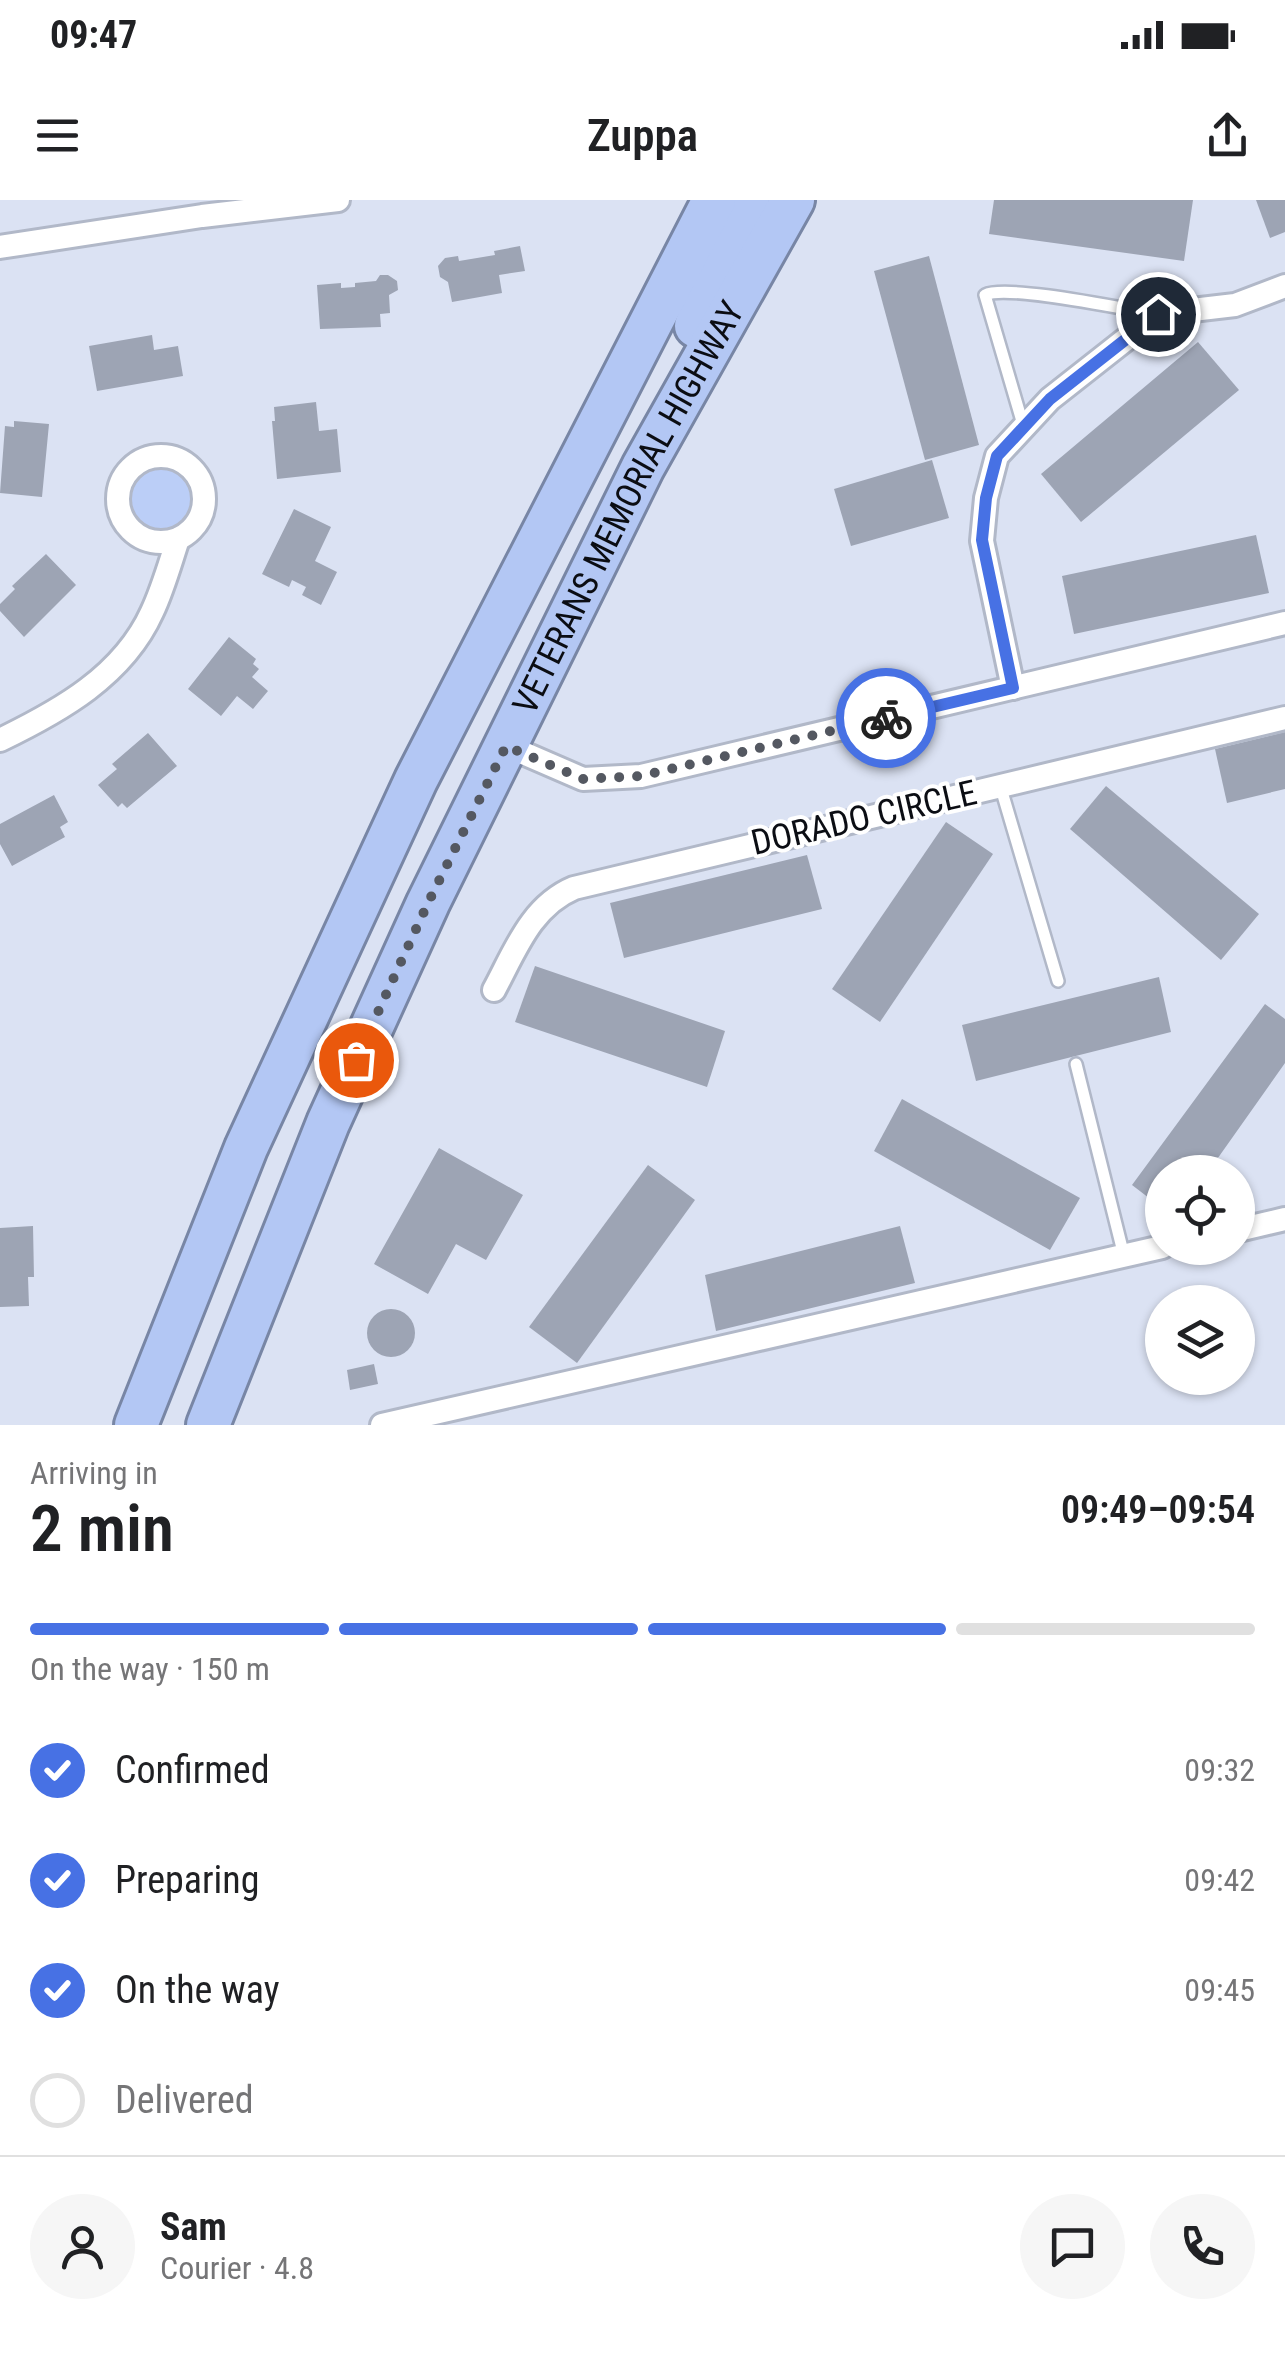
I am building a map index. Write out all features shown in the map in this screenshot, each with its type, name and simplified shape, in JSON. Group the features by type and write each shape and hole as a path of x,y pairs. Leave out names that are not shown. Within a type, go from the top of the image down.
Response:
{"highway":[{"name":"VETERANS MEMORIAL HIGHWAY","path":"136,1425 246,1148 416,780 714,200"},
{"path":"604,548 748,200"},
{"name":"VETERANS MEMORIAL HIGHWAY","path":"208,1425 328,1124 428,903 643,467 793,200"}],"street":[{"path":"0,247 338,200"},
{"path":"1013,688 982,540 986,498 997,456 1050,399 1158,314 1235,305 1285,286"},
{"path":"0,740 47,717 90,689 130,650 152,614 178,539"},
{"path":"506,746 583,779 641,776 1285,623"},
{"name":"DORADO CIRCLE","path":"494,990 535,915 555,896 574,888 1285,718"},
{"path":"1255,1226 1285,1219"},
{"path":"382,1425 1145,1252"}],"lane":[{"path":"1024,428 985,295 992,291 1011,293 1158,314"},
{"path":"1000,786 1058,982"},
{"path":"1076,1064 1124,1256"}],"shaded area":[{"path":"160,468 182,477 191,499 182,521 160,530 138,521 129,499 138,477"}],"building":[{"path":"994,200 1193,200 1184,261 989,234"},
{"path":"1256,200 1285,200 1285,232 1270,238"},
{"path":"520,246 525,271 499,275 502,293 452,302 448,282 440,277 438,266 445,258 458,256 459,261"},
{"path":"929,256 979,445 925,460 874,271"},
{"path":"380,275 397,281 398,290 389,295 390,313 380,314 381,327 320,329 317,285 341,283 341,288 355,287 355,283 376,281"},
{"path":"152,335 154,350 178,346 183,376 97,391 89,346"},
{"path":"1198,342 1239,390 1081,522 1041,474"},
{"path":"316,402 319,431 337,429 341,472 277,479 274,407"},
{"path":"14,421 49,424 42,497 0,493 5,426 14,427"},
{"path":"932,460 949,518 851,546 834,489"},
{"path":"294,509 331,527 315,561 337,572 321,605 302,595 306,587 292,580 289,587 262,574"},
{"path":"1256,535 1269,593 1074,634 1062,576"},
{"path":"46,554 76,585 24,637 0,611 0,604 15,589 12,586"},
{"path":"229,637 256,659 253,664 259,669 252,677 268,691 253,709 237,696 221,716 188,689"},
{"path":"1285,732 1285,789 1227,803 1215,749"},
{"path":"148,733 177,766 127,808 122,803 118,807 98,785 117,769 112,764"},
{"path":"1106,786 1259,914 1221,960 1070,829"},
{"path":"54,795 68,822 60,827 65,837 12,866 0,844 0,824"},
{"path":"946,822 993,854 880,1022 832,989"},
{"path":"807,855 822,909 624,958 610,903"},
{"path":"535,966 725,1031 707,1087 515,1022"},
{"path":"1159,977 1171,1032 976,1081 962,1025"},
{"path":"1265,1004 1285,1019 1285,1063 1220,1155 1154,1155"},
{"path":"902,1099 1080,1198 1050,1250 874,1151"},
{"path":"439,1148 523,1195 486,1260 456,1244 428,1294 374,1264"},
{"path":"648,1165 695,1200 577,1363 529,1327"},
{"path":"1145,1167 1145,1195 1132,1185"},
{"path":"33,1226 34,1277 28,1277 29,1306 0,1307 0,1228"},
{"path":"900,1226 915,1283 716,1331 705,1275"},
{"path":"391,1309 408,1316 415,1333 408,1350 391,1357 374,1350 367,1333 374,1316"},
{"path":"374,1364 378,1384 350,1390 347,1370"}],"way so far":[{"path":"356,1060 506,746 583,779 641,776 886,718"}],"route":[{"path":"886,718 1013,688 982,540 986,498 997,456 1050,399 1158,314"}]}
